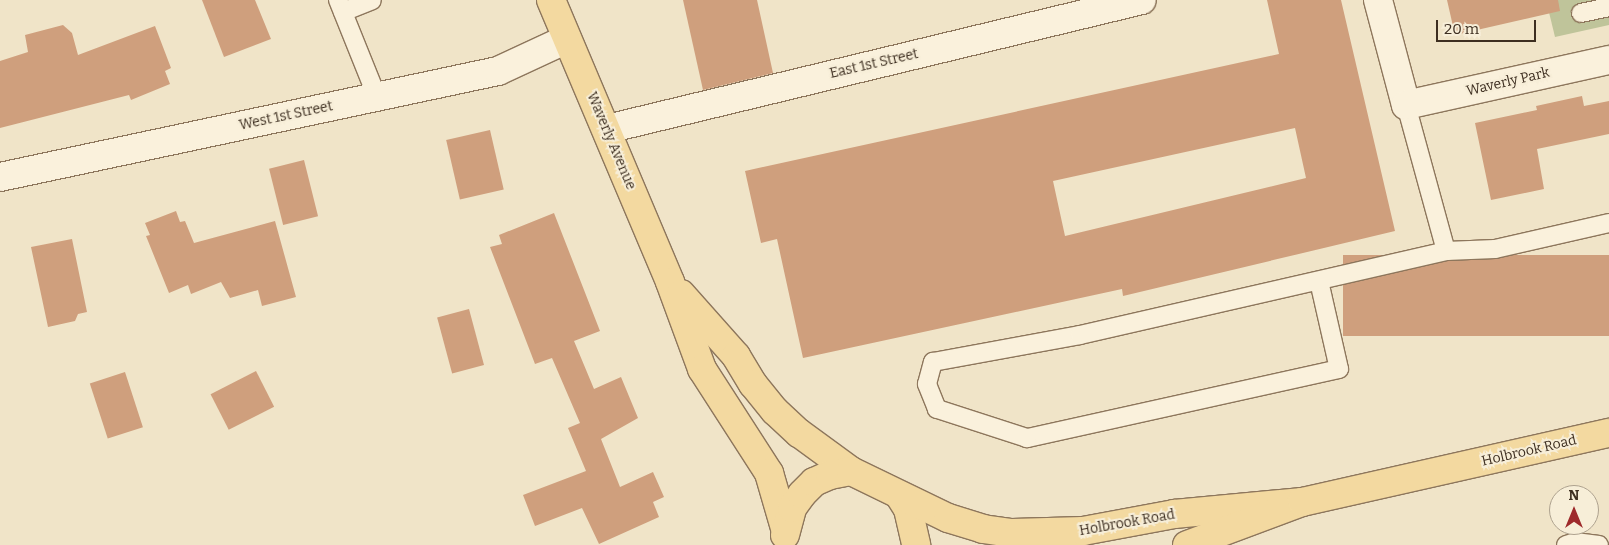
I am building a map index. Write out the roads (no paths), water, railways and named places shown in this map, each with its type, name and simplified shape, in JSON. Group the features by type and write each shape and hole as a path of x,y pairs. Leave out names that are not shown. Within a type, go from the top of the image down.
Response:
{"main road":[{"name":"Waverly Avenue","path":"551,0 670,282 702,368 769,473 785,537"},
{"name":"Waverly Avenue","path":"670,282 736,356 775,411 799,433 850,471"},
{"name":"Holbrook Road","path":"850,471 948,518 983,529 1047,534 1119,526 1174,514 1302,502 1609,433"},
{"path":"785,537 792,508 814,482 830,474 850,471"},
{"path":"899,495 908,509 916,545"},
{"name":"Holbrook Road","path":"1187,545 1302,502"}],"street":[{"name":"East 1st Street","path":"607,129 1142,0"},
{"path":"1378,0 1406,105"},
{"name":"West 1st Street","path":"0,177 498,71 567,39"},
{"name":"Waverly Park","path":"1406,105 1609,60"}],"lane":[{"path":"372,0 341,6 377,97"},
{"path":"1581,13 1609,7"},
{"path":"1406,105 1446,251"},
{"path":"1319,281 1339,368 1026,438 937,409 927,384 933,362 1080,334 1446,251 1495,249 1609,223"},
{"path":"1566,545 1575,542 1599,545"}]}
